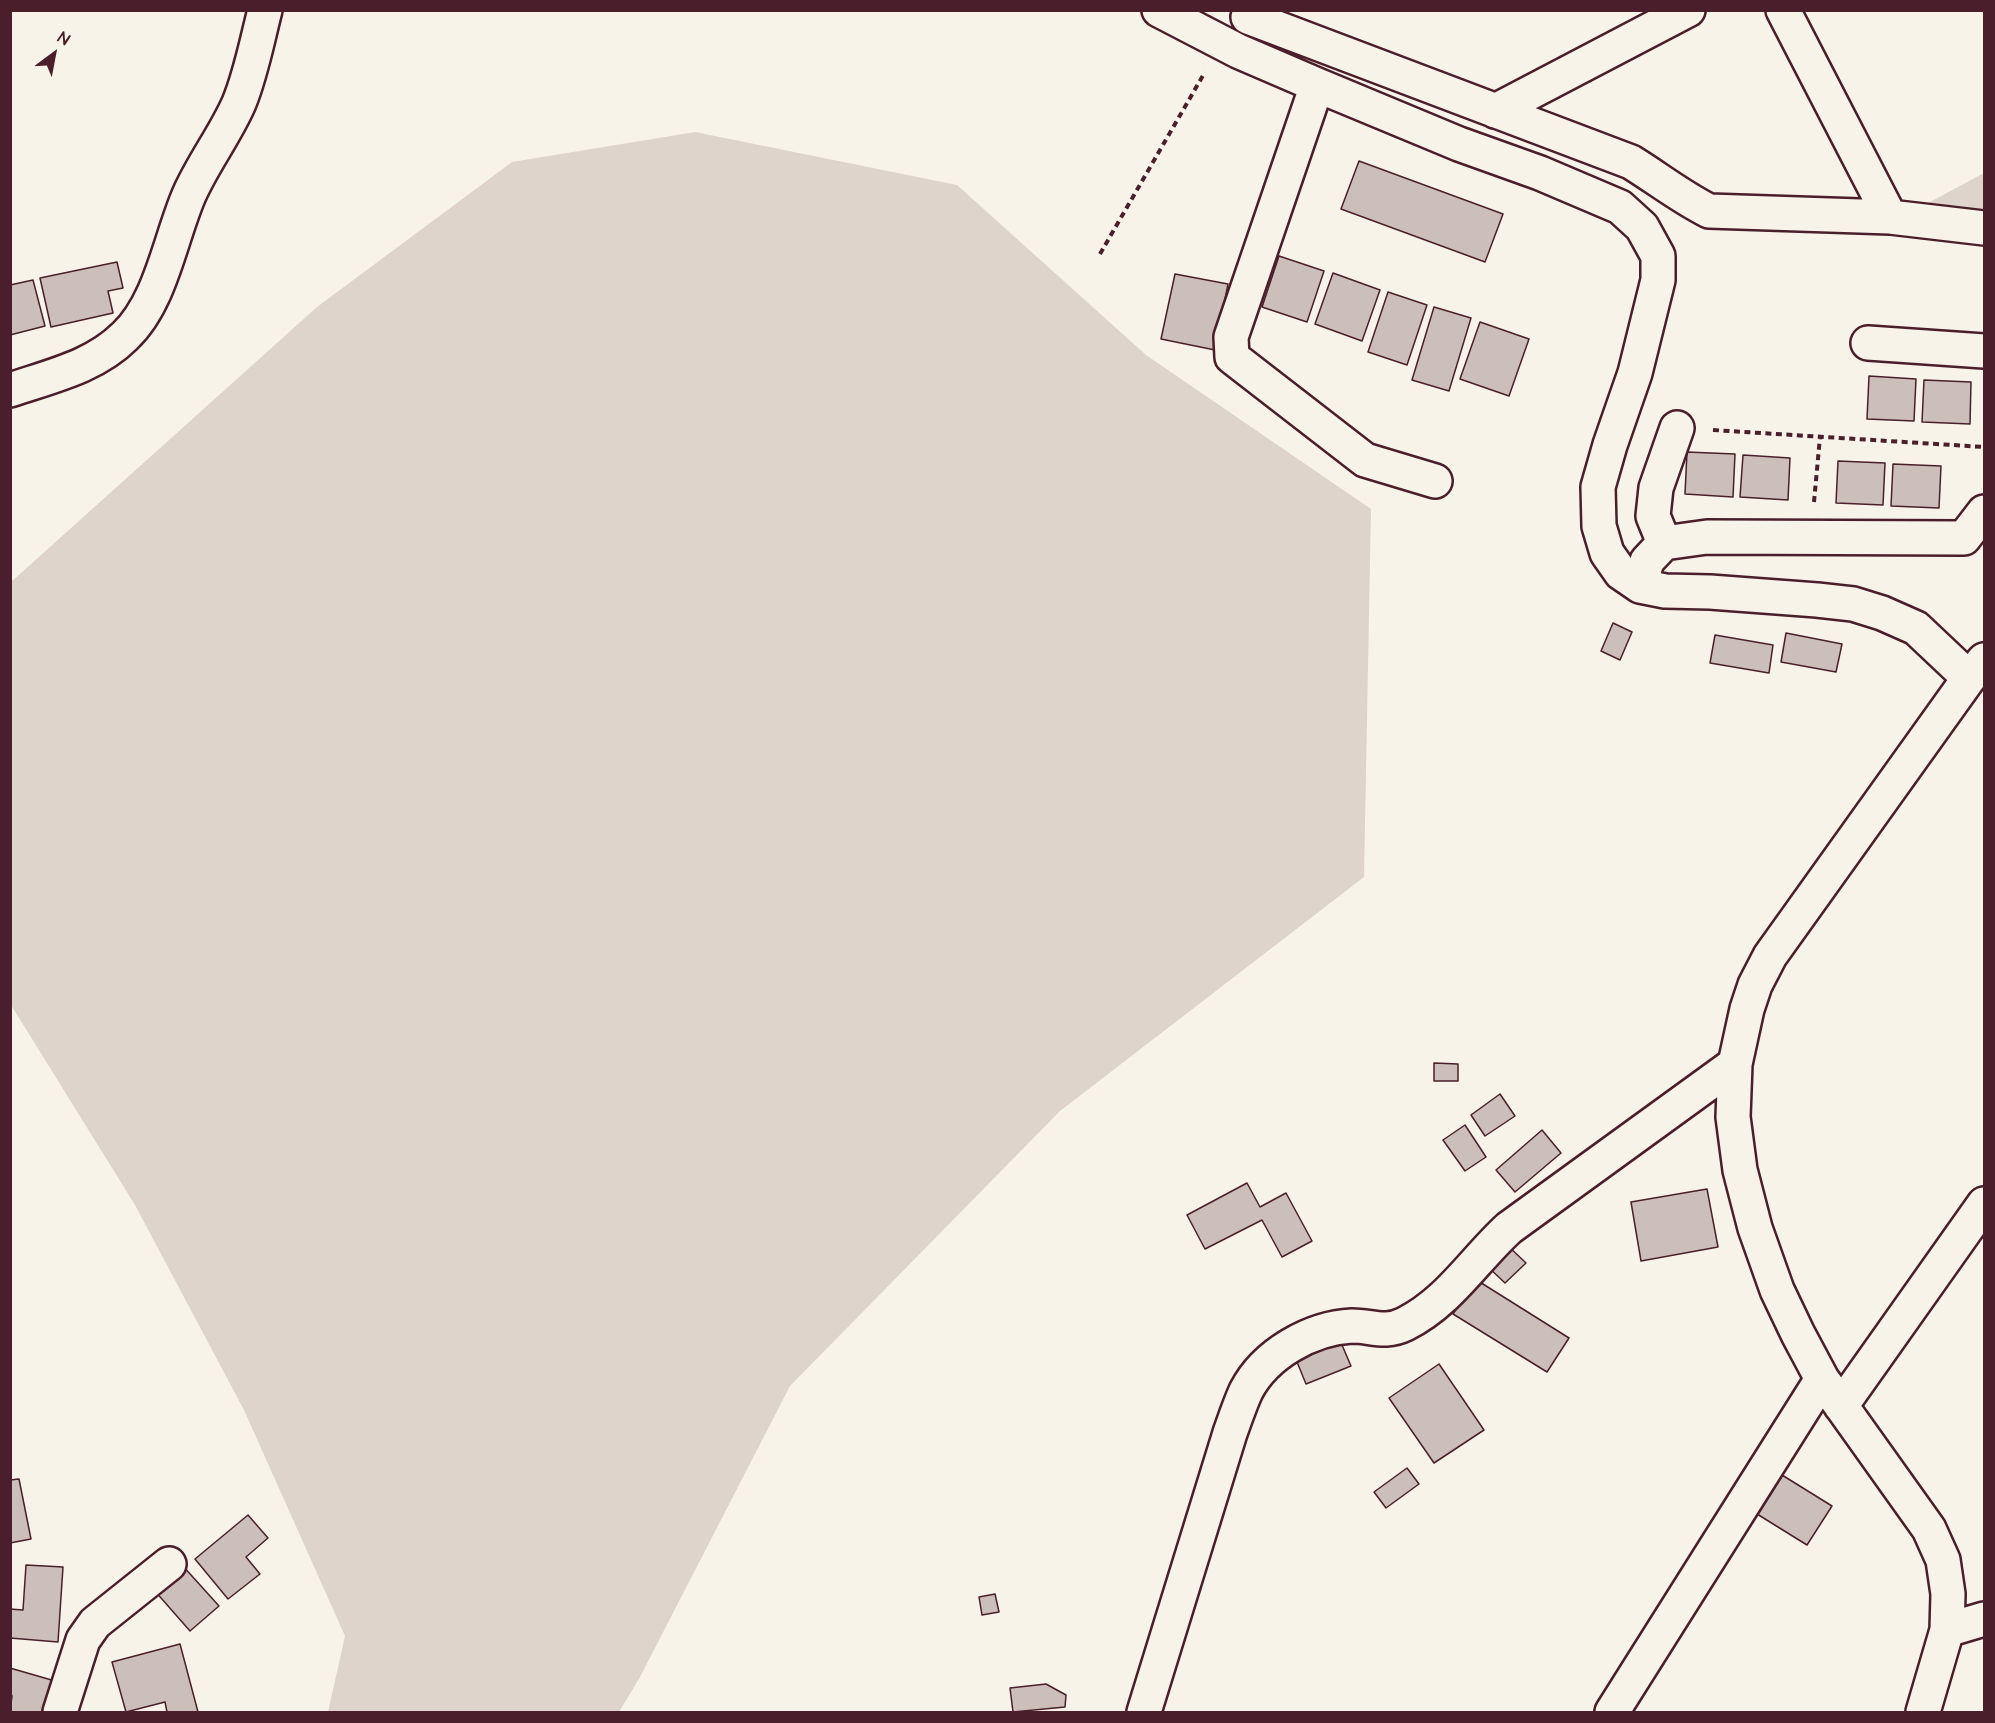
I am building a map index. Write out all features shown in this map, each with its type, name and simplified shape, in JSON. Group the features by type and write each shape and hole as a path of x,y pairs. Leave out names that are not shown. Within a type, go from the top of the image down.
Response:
{"street":[{"path":"10,390 81,367 126,336 146,308 189,195 246,85 265,10"},
{"path":"1159,10 1239,27 1495,111 1631,162 1660,180 1684,199 1709,211 1890,217 1984,228"},
{"path":"1495,111 1688,10"},
{"path":"1784,10 1890,217"},
{"path":"1239,27 1317,85 1620,207 1642,227 1658,256 1658,280 1635,373 1610,445 1599,487 1599,526 1607,554 1621,573 1640,586 1665,591 1786,597 1853,604 1882,613 1916,628 1977,669 1770,956 1752,993 1735,1064 1733,1117 1740,1170 1755,1228 1777,1290 1822,1379 1929,1528 1943,1560 1948,1594 1947,1630 1923,1713"},
{"path":"1317,85 1231,337 1232,357 1365,460 1435,481"},
{"path":"1868,343 1984,351"},
{"path":"1664,543 1653,516 1656,488 1677,428"},
{"path":"1640,586 1647,561 1664,543 1707,537 1964,538 1984,512"},
{"path":"1144,1713 1230,1434 1247,1390 1263,1366 1296,1342 1321,1332 1351,1326 1388,1330 1402,1326 1422,1315 1441,1300 1492,1243 1509,1228 1735,1064"},
{"path":"1841,1406 1984,1204"},
{"path":"1612,1713 1822,1379"},
{"path":"60,1713 83,1640 94,1623 169,1564"},
{"path":"1947,1630 1984,1619"}],"path":[{"path":"1100,254 1239,27"},
{"path":"1677,428 1984,447"},
{"path":"1810,537 1820,437"}],"shaded area":[{"path":"695,132 957,185 1146,355 1371,509 1364,877 1060,1111 790,1386 640,1677 619,1712 328,1712 345,1636 244,1410 135,1205 11,1005 11,582 317,307 512,162"},
{"path":"1984,173 1984,213 1917,209"}],"building":[{"path":"1359,161 1503,214 1485,262 1341,209"},
{"path":"1279,256 1324,271 1307,322 1262,307"},
{"path":"117,262 123,288 108,291 113,313 51,327 40,278"},
{"path":"1333,273 1380,290 1362,341 1315,324"},
{"path":"1175,274 1228,284 1215,350 1161,339"},
{"path":"33,280 45,326 10,335 10,285"},
{"path":"1388,292 1427,305 1407,365 1368,352"},
{"path":"1434,307 1471,318 1449,391 1412,380"},
{"path":"1480,322 1529,339 1509,396 1460,379"},
{"path":"1869,376 1916,379 1914,421 1867,419"},
{"path":"1924,380 1971,382 1970,424 1922,422"},
{"path":"1687,452 1735,454 1733,497 1685,494"},
{"path":"1743,455 1790,458 1788,500 1740,497"},
{"path":"1838,461 1885,463 1883,505 1836,503"},
{"path":"1893,464 1941,466 1939,508 1891,506"},
{"path":"1613,623 1632,632 1620,660 1601,651"},
{"path":"1786,633 1842,644 1836,672 1781,662"},
{"path":"1715,635 1773,645 1769,673 1710,663"},
{"path":"1434,1063 1458,1064 1458,1081 1434,1081"},
{"path":"1500,1094 1515,1116 1485,1136 1471,1115"},
{"path":"1465,1125 1486,1157 1465,1171 1443,1140"},
{"path":"1542,1130 1561,1153 1515,1192 1496,1170"},
{"path":"1247,1183 1260,1207 1286,1193 1312,1241 1282,1257 1262,1220 1205,1249 1187,1215"},
{"path":"1707,1189 1718,1247 1641,1261 1631,1202"},
{"path":"1506,1244 1526,1263 1505,1283 1486,1265"},
{"path":"1475,1279 1569,1338 1547,1372 1453,1314"},
{"path":"1339,1338 1351,1366 1306,1384 1295,1357"},
{"path":"1439,1364 1484,1430 1434,1463 1389,1398"},
{"path":"1407,1468 1419,1484 1386,1508 1374,1492"},
{"path":"1782,1475 1832,1506 1807,1545 1757,1514"},
{"path":"19,1479 31,1539 10,1543 10,1480"},
{"path":"248,1515 268,1538 246,1557 260,1574 228,1599 195,1559"},
{"path":"26,1565 63,1567 58,1642 10,1638 10,1609 23,1610"},
{"path":"182,1565 219,1606 190,1631 154,1590"},
{"path":"995,1594 999,1612 982,1615 979,1597"},
{"path":"180,1644 198,1712 167,1712 165,1702 126,1712 112,1662"},
{"path":"10,1668 55,1681 46,1712 10,1712 12,1696 10,1695"},
{"path":"1046,1684 1066,1695 1065,1707 1013,1712 1010,1688"}]}
